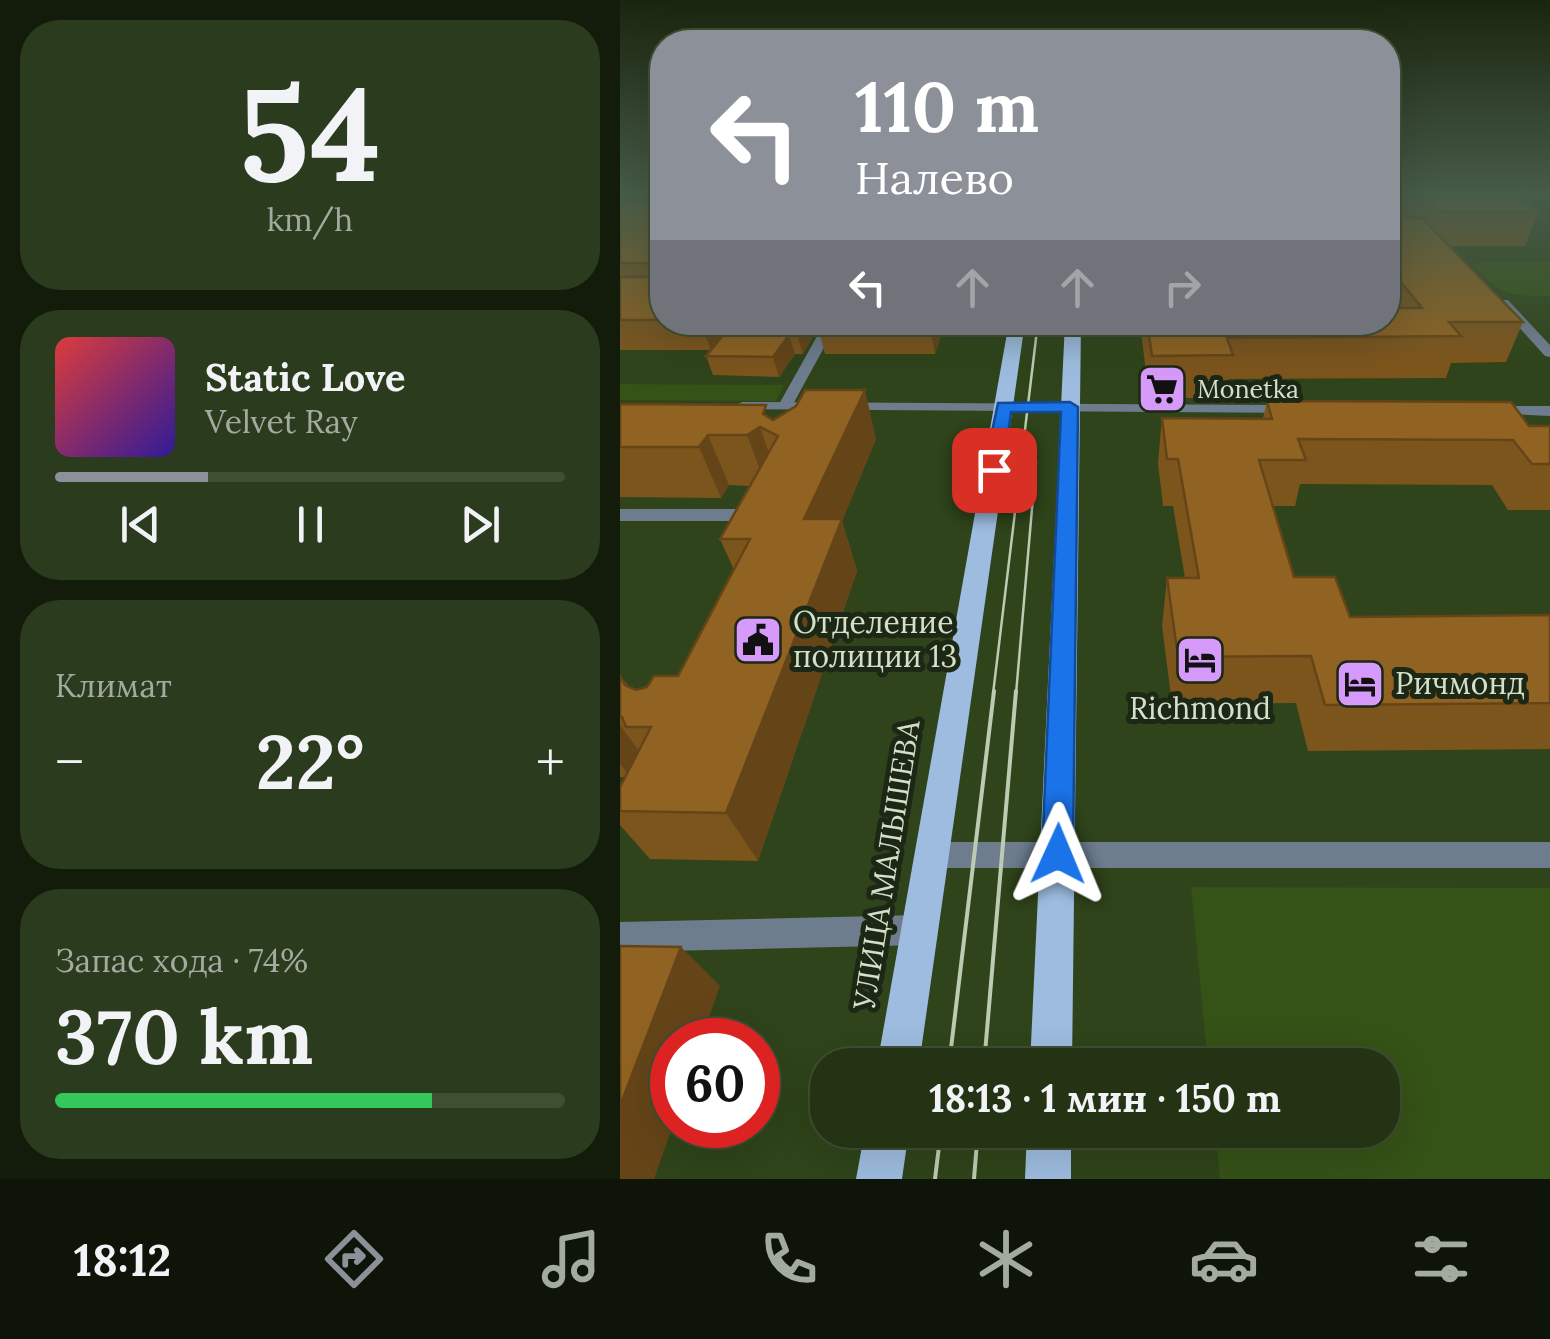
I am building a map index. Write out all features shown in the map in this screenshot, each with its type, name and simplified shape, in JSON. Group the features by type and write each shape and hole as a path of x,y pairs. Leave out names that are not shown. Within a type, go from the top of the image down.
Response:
{"main road":[{"name":"УЛИЦА МАЛЫШЕВА","path":"901,1048 1015,335"},
{"path":"1052,1048 1073,335"},
{"path":"880,1179 884,1148"},
{"path":"1048,1179 1049,1148"}],"street":[{"path":"1495,295 1550,352"},
{"path":"786,406 825,335"},
{"path":"730,406 786,406 817,412 1004,406 1302,409"},
{"path":"1474,410 1550,411"},
{"path":"620,515 763,516"},
{"path":"930,855 1550,855"},
{"path":"620,936 920,930"}],"green space":[{"path":"1480,262 1550,262 1550,296 1499,289 1473,266"},
{"path":"620,384 784,385 776,401 620,400"},
{"path":"1191,887 1550,888 1550,1179 1220,1179 1217,1148 1400,1148 1400,1048 1206,1048"}],"building":[{"path":"620,251 650,251 650,263 620,263"},
{"path":"1400,251 1454,251 1523,322 1449,322 1461,336 1227,338 1233,355 1152,356 1149,335 1400,335 1400,308 1422,308 1400,281"},
{"path":"620,277 650,277 650,320 620,320"},
{"path":"723,335 789,335 773,357 706,356"},
{"path":"805,390 865,390 804,519 842,519 726,813 620,811 620,787 651,727 626,727 620,716 620,676 625,685 636,690 647,687 654,676 678,676 750,539 720,539 778,436 760,427 747,435 708,435 699,447 620,447 620,404 766,405 763,414 773,420 796,406"},
{"path":"1267,401 1511,402 1529,426 1550,426 1550,464 1532,464 1513,440 1298,439 1306,460 1259,460 1294,577 1335,577 1350,617 1550,615 1550,703 1325,705 1311,656 1178,657 1167,578 1199,578 1178,459 1167,459 1162,418 1272,419"},
{"path":"620,946 681,947 654,1018 650,1018 650,1028 620,1106"}],"tram line":[{"path":"993,694 1036,335"},
{"path":"1016,694 1036,462"},
{"path":"951,1048 994,691"},
{"path":"985,1048 1016,691"},
{"path":"935,1179 939,1148"},
{"path":"974,1179 977,1148"}],"place":[{"name":"Monetka","path":"1162,389"},
{"name":"Отделение полиции 13","path":"758,640"},
{"name":"Richmond","path":"1200,660"},
{"name":"Ричмонд","path":"1360,684"}],"route":[{"path":"994,470 1004,406 1070,407 1058,854"}]}
